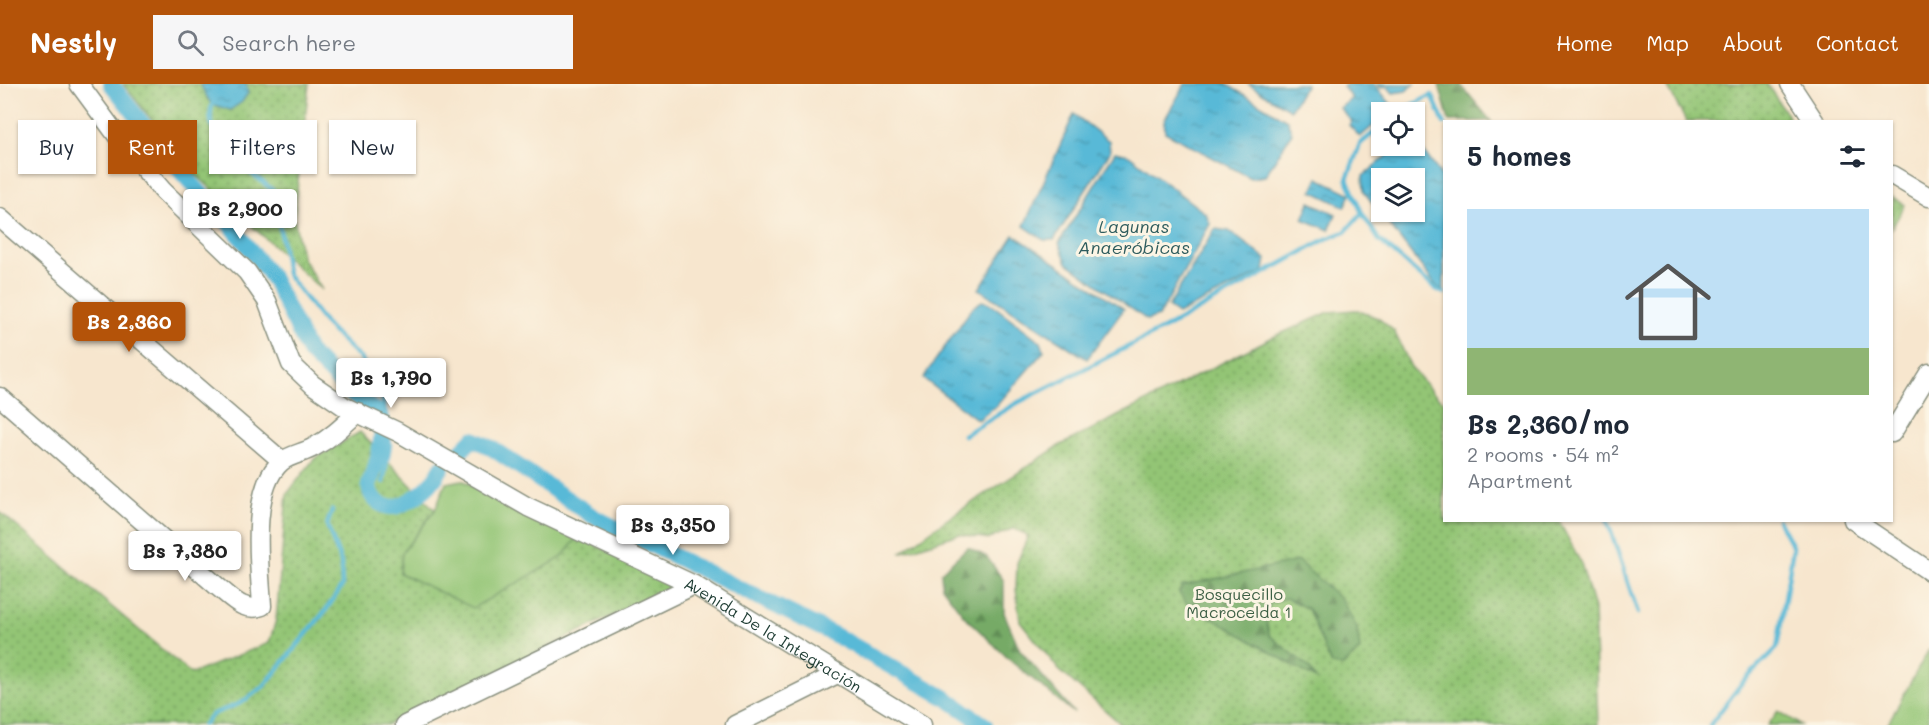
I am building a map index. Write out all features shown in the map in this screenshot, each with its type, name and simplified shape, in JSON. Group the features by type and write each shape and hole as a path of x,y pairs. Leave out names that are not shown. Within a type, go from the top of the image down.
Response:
{"street":[{"name":"Avenida De la Integración","path":"79,84 127,149 163,191 247,272 267,301 291,364 313,385 345,407 398,432 528,507 694,585 922,725"},
{"path":"1790,84 1814,120"},
{"path":"1893,176 1929,197"},
{"path":"0,218 282,461"},
{"path":"1893,431 1929,372"},
{"path":"0,397 218,587 243,606 253,610 262,606 259,555 265,486 282,461 302,454 364,416"},
{"path":"1855,522 1929,571"},
{"path":"405,725 694,585"},
{"path":"735,725 837,674"}],"green space":[{"path":"123,84 309,84 305,120 209,120 209,174 299,174 294,218 302,257 322,290 195,174 197,174 197,120 152,120"},
{"path":"1460,84 1490,120 1449,120 1439,85"},
{"path":"1666,84 1767,84 1790,120 1685,120"},
{"path":"1893,198 1905,205 1893,226"},
{"path":"1356,310 1378,318 1394,331 1411,367 1431,391 1443,401 1443,522 1560,522 1581,563 1594,609 1598,725 1122,725 1059,670 1020,621 1016,589 1017,563 1028,536 1014,528 989,539 959,534 900,553 953,515 1059,446 1271,338 1329,312"},
{"path":"360,432 435,510 402,553 400,573 473,607 578,537 678,584 386,725 0,725 0,512 191,674 269,643 276,620 287,494 314,459"},
{"path":"462,480 537,520 578,537 561,558 473,608 400,573 402,553 435,510 446,483"},
{"path":"968,547 987,557 1004,581 1004,613 1020,650 1074,713 1013,663 964,616 942,587 941,572"},
{"name":"Bosquecillo Macrocelda 1","path":"1298,561 1342,600 1357,628 1360,650 1343,666 1331,665 1308,609 1286,598 1271,603 1265,615 1269,635 1309,667 1316,679 1186,603 1179,593 1182,586"},
{"path":"1929,649 1929,725 1887,725"},
{"path":"1778,711 1801,725 1768,725"}],"water":[{"path":"200,84 246,84 248,93 242,102 230,110 211,104"},
{"path":"1185,84 1226,84 1287,120 1292,133 1265,176 1251,178 1165,132 1164,121"},
{"path":"1248,84 1306,84 1290,110"},
{"path":"1347,84 1374,84 1389,102 1371,102 1371,128 1360,137 1349,125 1352,122 1340,108 1352,98 1343,87"},
{"path":"1378,84 1415,84 1406,91 1393,93 1387,86 1381,88"},
{"name":"Lagunas Anaeróbicas","path":"1074,114 1109,141 1110,152 1054,240 1044,240 1024,226"},
{"name":"Lagunas Anaeróbicas","path":"1115,152 1129,155 1206,214 1210,224 1159,316 1147,320 1067,263 1059,243"},
{"path":"1425,153 1443,178 1443,290 1437,287 1387,222 1425,222 1425,168 1373,168 1387,156 1425,156"},
{"path":"1371,169 1371,201 1364,192 1363,176"},
{"path":"1318,178 1351,194 1345,207 1312,191"},
{"path":"1310,202 1336,214 1329,230 1303,219"},
{"name":"Lagunas Anaeróbicas","path":"1215,229 1229,231 1266,259 1264,271 1178,314 1168,307"},
{"name":"Lagunas Anaeróbicas","path":"1014,235 1124,309 1087,359 979,289"},
{"path":"982,301 990,303 1041,342 1044,351 997,405 978,420 924,379 973,307"}],"waterway":[{"path":"111,84 182,173 234,229 273,279 309,352 350,393 380,413 382,426 380,448 369,485 373,497 386,506 403,504 426,489 442,467"},
{"path":"1418,102 1432,95 1443,121"},
{"path":"214,101 211,114 213,127 219,140 241,164 274,191 287,274 326,325 361,359 379,384 387,420"},
{"path":"964,435 1017,403 1165,328 1326,239 1345,232 1362,213 1347,179 1360,144 1371,135"},
{"path":"1362,213 1379,240 1443,292"},
{"path":"383,482 390,445 389,434"},
{"path":"460,452 473,439 490,447 594,517 837,636 946,698 985,725"},
{"path":"203,725 213,714 241,703 264,686 326,610 342,586 341,562 327,525 332,510"},
{"path":"1608,522 1638,613"},
{"path":"1710,725 1741,684 1777,648 1793,548 1779,522"}]}
